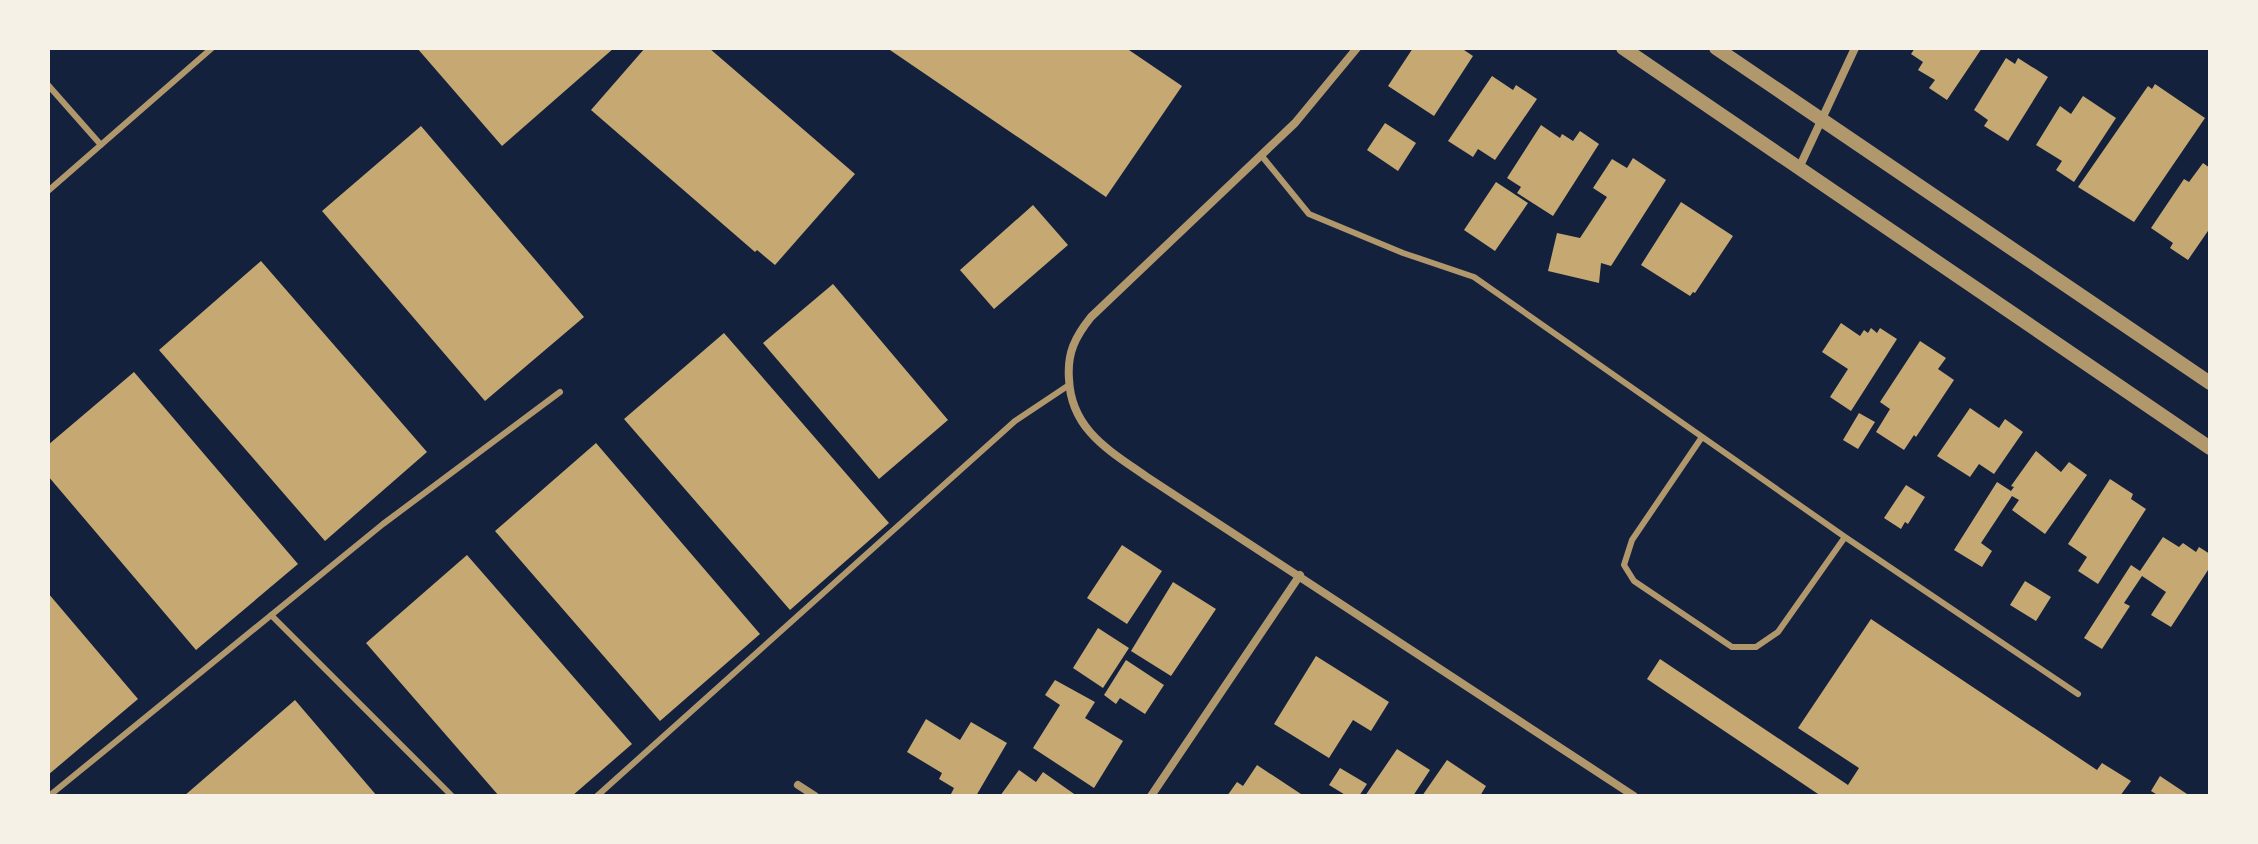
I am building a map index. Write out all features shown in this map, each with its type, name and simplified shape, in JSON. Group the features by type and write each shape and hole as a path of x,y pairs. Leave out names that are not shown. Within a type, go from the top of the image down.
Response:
{"street":[{"path":"1357,48 1295,123 1091,317 1077,335 1068,358 1071,403 1082,423 1104,446 1634,796"},
{"path":"1623,48 2210,448"},
{"path":"1716,48 2210,383"},
{"path":"1799,168 1855,48"},
{"path":"1151,796 1300,575"},
{"path":"798,785 815,796"}],"lane":[{"path":"48,191 212,48"},
{"path":"48,85 101,145"},
{"path":"1261,155 1309,214 1403,253 1474,277 1845,537 2078,694"},
{"path":"597,796 1015,421 1069,385"},
{"path":"49,796 383,524 560,392"},
{"path":"1702,437 1632,540 1624,565 1634,581 1732,647 1756,647 1778,632 1845,537"},
{"path":"271,615 452,796"}],"building":[{"path":"417,48 614,48 502,146"},
{"path":"645,48 709,48 855,174 775,265 757,250 755,252 591,110"},
{"path":"887,48 1126,48 1182,86 1106,197"},
{"path":"1413,48 1461,48 1473,56 1434,116 1388,86"},
{"path":"1915,48 1982,48 1947,100 1929,88 1935,80 1918,70 1923,62 1911,54"},
{"path":"2006,58 2015,64 2018,58 2048,77 2008,141 1984,126 1988,120 1974,110"},
{"path":"1492,76 1513,90 1516,85 1537,99 1495,160 1478,149 1473,157 1448,141"},
{"path":"2155,84 2205,118 2134,222 2078,187 2148,86 2152,89"},
{"path":"2083,96 2116,118 2074,182 2056,170 2062,161 2036,145 2060,106 2071,114"},
{"path":"1385,123 1416,143 1398,171 1367,150"},
{"path":"1541,125 1560,138 1562,134 1573,141 1580,131 1599,144 1553,216 1517,193 1521,187 1507,178"},
{"path":"421,126 584,317 485,401 322,211"},
{"path":"1633,158 1666,180 1611,266 1601,263 1599,283 1548,271 1557,233 1580,238 1607,197 1593,188 1612,159 1627,168"},
{"path":"2203,163 2210,168 2210,228 2188,260 2170,248 2173,243 2151,228 2184,179 2189,182"},
{"path":"1496,182 1528,203 1495,251 1464,230"},
{"path":"1681,202 1733,236 1690,296 1641,265"},
{"path":"1033,205 1068,245 994,309 960,270"},
{"path":"261,261 427,452 325,541 159,350"},
{"path":"833,284 948,420 879,479 763,343"},
{"path":"1841,323 1860,336 1864,330 1868,333 1871,328 1877,333 1880,328 1897,339 1851,411 1830,397 1848,369 1822,352"},
{"path":"724,333 889,523 790,610 624,419"},
{"path":"1920,341 1946,358 1938,369 1954,380 1904,450 1876,432 1890,409 1880,402"},
{"path":"134,372 298,564 196,650 48,476 48,445"},
{"path":"1970,408 1999,428 2005,419 2023,432 1994,474 1979,464 1970,477 1937,456"},
{"path":"1859,413 1875,422 1858,449 1843,440"},
{"path":"596,443 760,634 660,721 495,531"},
{"path":"2036,451 2061,472 2069,462 2087,475 2045,534 2012,510 2019,500 2012,496 1981,543 1992,551 1982,567 1954,550 1997,482 2011,491 2014,487 2011,486"},
{"path":"2110,479 2133,494 2131,499 2146,509 2098,584 2078,571 2087,557 2068,544"},
{"path":"1906,485 1925,497 1908,524 1905,522 1901,529 1884,518"},
{"path":"2163,537 2179,547 2183,543 2196,552 2199,547 2210,554 2210,567 2171,627 2151,615 2166,592 2142,576 2124,603 2130,606 2102,649 2084,638 2131,565 2140,571"},
{"path":"1122,545 1162,571 1127,624 1087,598"},
{"path":"467,555 632,744 572,796 499,796 366,643"},
{"path":"2025,581 2051,597 2036,621 2010,605"},
{"path":"1173,582 1216,609 1171,676 1131,651"},
{"path":"48,593 138,699 48,775"},
{"path":"1871,619 2097,770 2102,763 2131,781 2120,796 1821,796 1647,679 1660,659 1848,785 1859,768 1798,728"},
{"path":"1098,628 1129,648 1103,688 1073,668"},
{"path":"1316,656 1389,702 1371,731 1353,720 1329,758 1274,724"},
{"path":"1126,660 1164,685 1145,714 1120,698 1116,704 1104,695"},
{"path":"1055,680 1095,702 1085,718 1123,741 1094,788 1033,748 1060,705 1045,695"},
{"path":"295,700 377,796 184,796"},
{"path":"926,719 960,740 971,722 1007,743 976,796 950,796 954,788 939,779 942,773 907,752"},
{"path":"1397,749 1430,770 1413,796 1365,796"},
{"path":"1447,760 1486,786 1480,796 1422,796"},
{"path":"1257,765 1304,796 1227,796 1237,782 1243,786"},
{"path":"1340,768 1367,784 1359,796 1347,796 1329,785"},
{"path":"1019,770 1036,782 1043,772 1077,796 1000,796"},
{"path":"2160,776 2190,796 2159,796 2151,791"}]}
